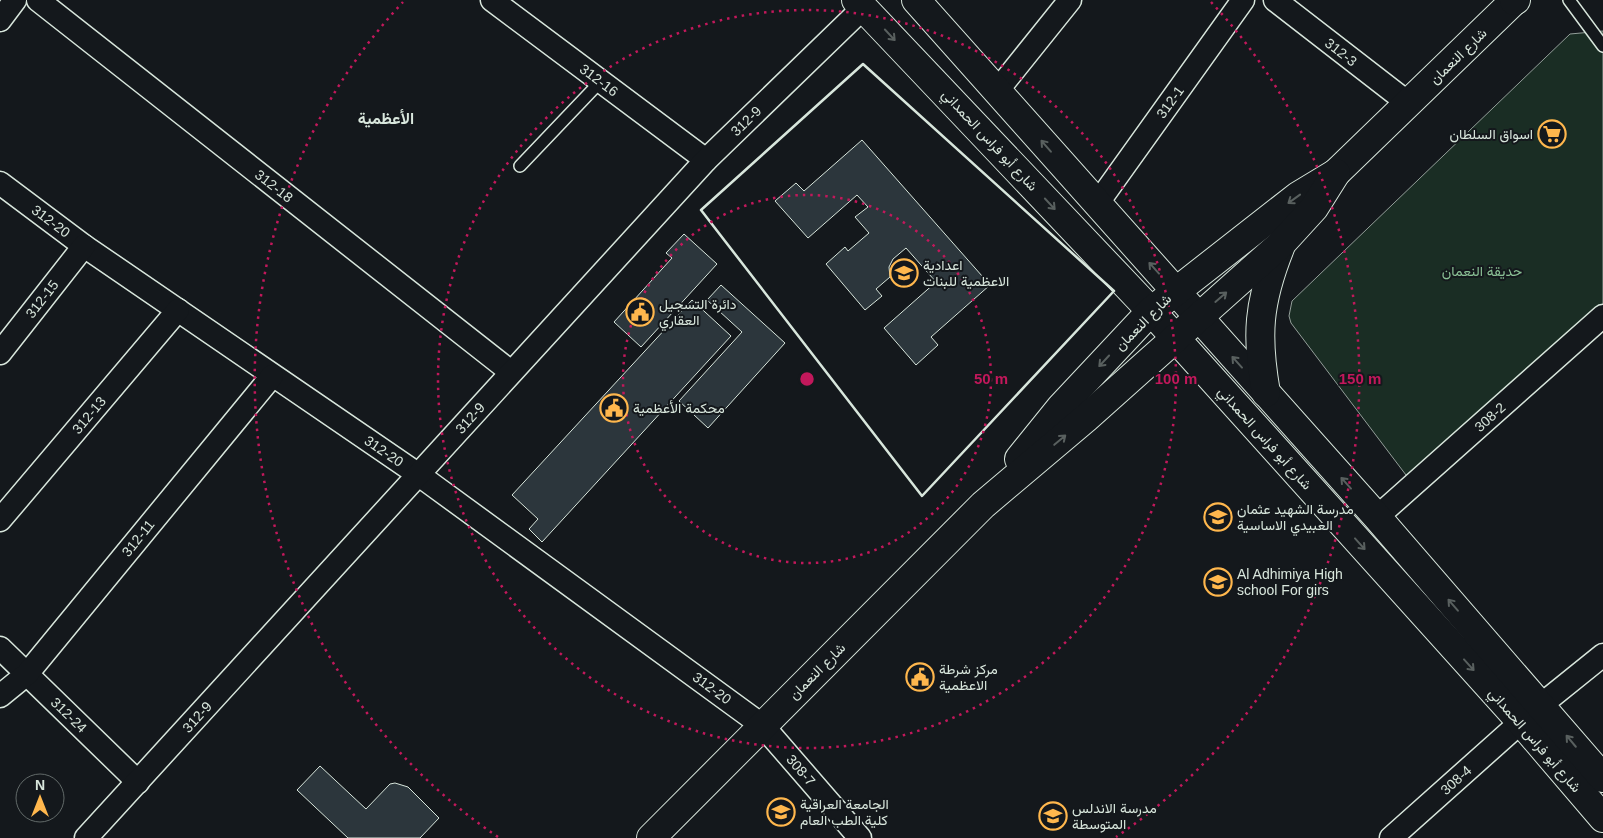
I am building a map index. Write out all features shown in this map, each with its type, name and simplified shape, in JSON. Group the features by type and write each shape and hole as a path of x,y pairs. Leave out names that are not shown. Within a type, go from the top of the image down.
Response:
{"street":[{"path":"0,20 15,0"},
{"name":"312-18","path":"38,0 511,372"},
{"name":"312-16","path":"492,0 706,160"},
{"name":"شارع أبو فراس الحمداني","path":"916,0 1197,318 1377,517 1603,778"},
{"path":"997,91 1070,0"},
{"name":"312-1","path":"1097,204 1243,0"},
{"name":"312-3","path":"1275,0 1408,103"},
{"name":"شارع النعمان","path":"983,505 1061,407 1151,311 1174,291 1298,196 1336,173 1515,0"},
{"name":"312-9","path":"86,838 706,160 860,4"},
{"name":"شارع أبو فراس الحمداني","path":"860,4 1176,338 1520,722 1603,818"},
{"name":"شارع النعمان","path":"651,838 983,505 1086,418 1282,243 1314,208 1336,173"},
{"name":"312-20","path":"0,183 84,246 419,475 763,726"},
{"path":"1266,393 1260,355 1260,317 1267,279 1282,243"},
{"name":"312-15","path":"0,353 84,246"},
{"name":"312-13","path":"0,520 178,310"},
{"name":"308-2","path":"1377,517 1603,316"},
{"name":"312-11","path":"0,696 27,674 272,376"},
{"name":"312-24","path":"0,648 138,782"},
{"path":"1541,705 1603,655"},
{"name":"308-4","path":"1391,838 1520,722"},
{"name":"308-7","path":"763,726 860,838"}],"lane":[{"path":"1569,0 1603,46"},
{"path":"520,166 601,81"}],"green space":[{"name":"حديقة النعمان","path":"1603,31 1603,312 1409,479 1291,323 1289,316 1292,301 1570,34"}],"building":[{"path":"862,140 990,285 931,337 938,345 916,365 884,328 936,282 906,248 893,259 889,267 890,277 876,289 882,296 865,310 826,264 845,247 848,251 869,233 855,217 868,207 857,195 808,238 775,201 796,183 804,191"},
{"path":"684,234 717,264 641,347 614,322 672,258 666,253"},
{"path":"721,285 785,343 708,428 679,401 742,332 707,300"},
{"path":"692,300 731,336 542,542 529,529 538,519 512,495"},
{"path":"320,766 366,809 390,784 395,783 408,787 439,818 420,838 348,838 297,790"}],"wall":[{"path":"863,64 1114,291 922,496 701,210 863,64"}],"place":[{"name":"اسواق السلطان","path":"1552,134"},
{"name":"اعدادية الاعظمية للبنات","path":"904,273"},
{"name":"دائرة التسجيل العقاري","path":"640,312"},
{"name":"محكمة الأعظمية","path":"614,408"},
{"name":"مدرسة الشهيد عثمان العبيدي الاساسية","path":"1218,517"},
{"name":"Al Adhimiya High school For girs","path":"1218,582"},
{"name":"مركز شرطة الاعظمية","path":"920,677"},
{"name":"الجامعة العراقية كلية الطب العام","path":"781,812"},
{"name":"مدرسة الاندلس المتوسطة","path":"1053,816"}],"district":[{"name":"الأعظمية","path":"386,118"}]}
